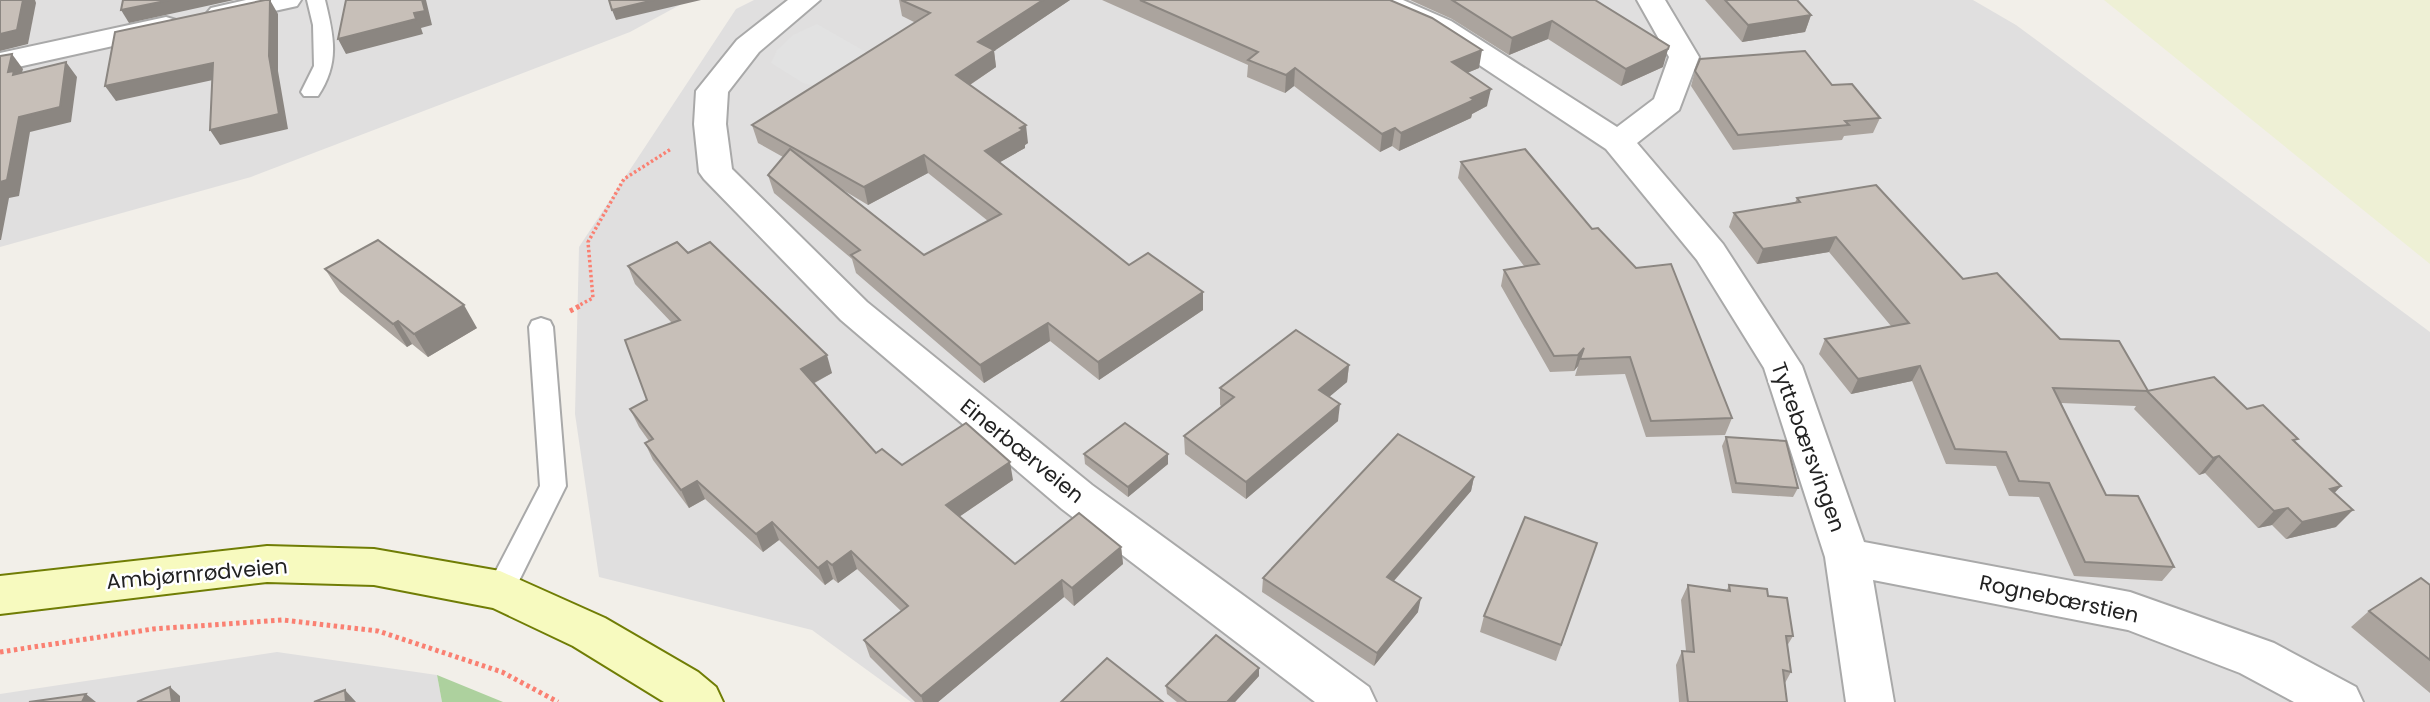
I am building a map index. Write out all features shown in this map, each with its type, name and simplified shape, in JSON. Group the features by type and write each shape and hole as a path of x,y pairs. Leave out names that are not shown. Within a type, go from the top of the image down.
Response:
{"street":[{"path":"0,62 287,0"},
{"path":"710,124 712,91 748,46 806,0"},
{"name":"Tyttebærsvingen","path":"1379,0 1441,27 1618,142 1710,252 1783,366 1847,557 1870,702"},
{"path":"1618,142 1668,103 1684,57 1651,0"},
{"name":"Einerbærveien","path":"710,124 716,172 854,311 1077,497 1352,702"},
{"name":"Rognebærstien","path":"1847,557 2130,611 2257,658 2339,702"},
{"name":"Ambjørnrødveien","path":"0,595 267,564 374,567 500,590 589,632 681,688 699,702"}],"lane":[{"path":"311,92 324,66 322,25 316,0"},
{"path":"500,590 553,486 541,327"}],"path":[{"path":"541,327 593,298 588,242 624,179 710,124"},
{"path":"0,652 153,629 283,621 378,631 502,672 558,702"}],"shaded area":[{"path":"0,0 689,0 630,32 251,177 0,247"},
{"path":"754,0 1973,0 2016,25 2430,332 2430,702 911,702 812,630 599,577 575,414 579,247 736,9"},
{"path":"817,24 873,56 815,86 803,83 771,63 777,50 793,35"},
{"path":"277,652 437,675 442,702 0,702 0,694"}],"green space":[{"path":"2104,0 2430,0 2430,264"},
{"path":"437,675 503,702 442,702"}],"building":[{"path":"0,0 23,0 17,30 0,34"},
{"path":"123,0 170,0 121,10"},
{"path":"270,0 269,56 279,114 210,130 213,63 105,86 115,32"},
{"path":"346,0 422,0 425,11 414,13 416,19 338,39"},
{"path":"609,0 654,0 612,10"},
{"path":"901,0 1043,0 978,42 994,50 956,75 1026,125 1020,128 1023,130 985,151 1129,265 1148,253 1203,292 1098,362 1048,323 980,365 851,255 860,250 768,175 790,149 924,255 1001,214 924,155 864,187 752,125 930,13"},
{"path":"1140,0 1390,0 1432,18 1482,50 1452,62 1491,89 1471,98 1474,100 1401,133 1395,128 1382,134 1295,68 1286,75 1248,60 1258,52"},
{"path":"1452,0 1595,0 1669,46 1668,49 1626,69 1552,21 1512,38"},
{"path":"1725,0 1797,0 1811,15 1748,25"},
{"path":"1805,51 1832,85 1852,84 1880,118 1845,121 1849,125 1738,135 1695,71 1700,59"},
{"path":"12,54 8,72 14,71 13,75 66,62 60,107 19,117 7,180 0,182 0,56"},
{"path":"1525,149 1592,229 1598,228 1636,268 1671,264 1732,418 1651,421 1630,357 1580,359 1584,348 1578,355 1554,356 1504,270 1539,264 1461,162"},
{"path":"1876,185 1963,279 1997,273 2060,339 2119,341 2148,391 2053,388 2106,495 2138,496 2174,567 2085,562 2049,483 2019,481 2006,452 1955,449 1920,366 1858,379 1825,339 1909,323 1836,237 1763,249 1734,213 1800,202 1797,198"},
{"path":"378,240 464,305 414,334 398,321 393,324 325,269"},
{"path":"677,242 688,253 710,242 827,355 801,369 876,453 882,449 902,465 966,423 1010,462 946,505 1015,564 1079,513 1121,547 1072,588 1062,580 921,696 864,640 908,606 851,551 832,565 827,561 818,568 772,522 756,534 697,481 681,490 645,443 653,439 630,409 647,400 625,340 680,320 628,266"},
{"path":"1296,330 1349,365 1319,390 1340,404 1246,482 1184,436 1234,397 1220,388"},
{"path":"2214,377 2247,409 2263,405 2298,439 2293,440 2341,486 2330,489 2353,510 2302,522 2288,508 2274,511 2219,456 2213,458 2147,391"},
{"path":"1125,423 1168,454 1128,487 1084,454"},
{"path":"1398,434 1474,477 1387,577 1421,598 1377,653 1263,578"},
{"path":"1726,437 1786,441 1798,488 1736,483"},
{"path":"1525,517 1597,543 1561,645 1484,616"},
{"path":"2421,578 2430,585 2430,660 2369,611"},
{"path":"1688,585 1730,591 1729,585 1767,589 1768,596 1787,598 1793,636 1786,636 1791,672 1783,670 1787,702 1688,702 1682,651 1694,652"},
{"path":"1216,635 1259,668 1227,702 1187,702 1166,686"},
{"path":"1107,658 1163,702 1061,702"},
{"path":"170,687 172,702 137,702"},
{"path":"345,690 346,702 314,702"},
{"path":"86,694 82,702 29,702"}]}
